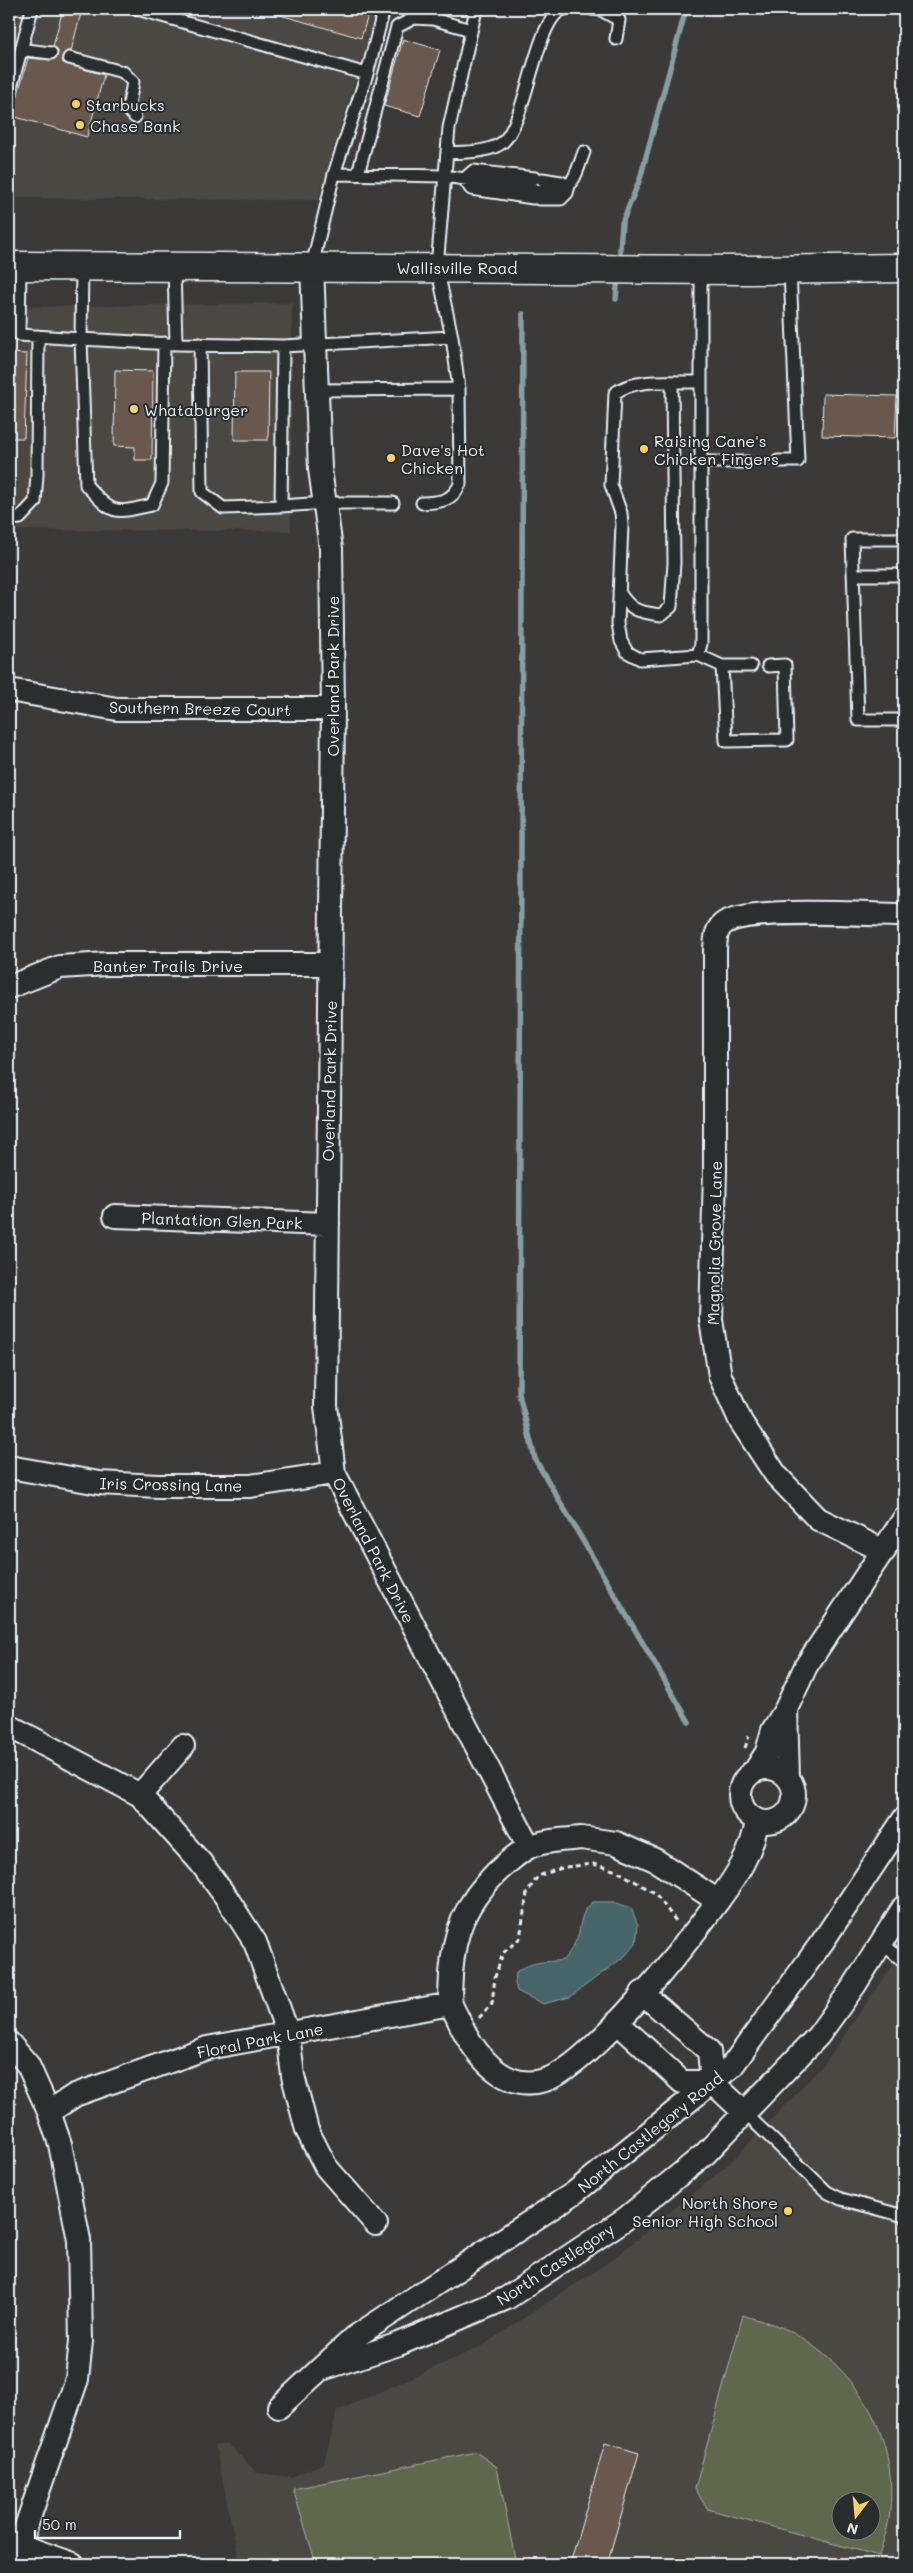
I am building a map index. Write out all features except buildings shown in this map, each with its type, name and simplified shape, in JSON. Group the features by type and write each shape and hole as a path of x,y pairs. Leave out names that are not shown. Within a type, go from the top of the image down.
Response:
{"main road":[{"name":"Wallisville Road","path":"15,266 671,269 904,268"}],"street":[{"name":"Overland Park Drive","path":"312,266 320,469 331,549 333,709 326,1406 334,1473 529,1847"},
{"name":"Southern Breeze Court","path":"9,690 117,709 333,709"},
{"name":"Magnolia Grove Lane","path":"884,1551 818,1519 776,1476 741,1422 720,1376 711,1320 711,1255 715,1171 715,949 716,932 724,923 764,913 904,915"},
{"name":"Banter Trails Drive","path":"9,987 60,967 106,964 330,964"},
{"name":"Plantation Glen Park","path":"115,1216 328,1224"},
{"name":"Iris Crossing Lane","path":"9,1467 100,1483 158,1486 250,1486 334,1473"},
{"path":"755,1771 766,1752 773,1730 786,1709 806,1666 904,1519"},
{"path":"786,1709 788,1778 794,1795 791,1809 776,1821 757,1821 746,1813 740,1796 741,1786 747,1776 764,1768 774,1769 788,1778"},
{"path":"9,1726 140,1795 201,1863 255,1942 288,2034 293,2076 307,2130 326,2167 376,2224"},
{"path":"140,1795 183,1746"},
{"name":"North Castlegory Road","path":"321,2370 355,2337 574,2193 732,2066 823,1941 904,1819"},
{"path":"718,1901 655,1860 616,1843 581,1838 529,1847 506,1864 477,1892 463,1916 452,1963 451,2004 465,2033 487,2065 505,2076 526,2082 545,2080 560,2072 617,2022 691,1938 718,1901 742,1867 754,1841 757,1821"},
{"path":"881,1942 904,1907"},
{"name":"North Castlegory","path":"280,2407 321,2370 399,2344 507,2298 625,2219 706,2154 818,2036 854,1986 881,1942"},
{"path":"642,1993 709,2051 712,2082 744,2113"},
{"name":"Floral Park Lane","path":"49,2112 76,2094 207,2048 451,2004"},
{"path":"617,2022 682,2082 712,2082"},
{"path":"9,2044 28,2065 49,2112 60,2144 79,2240 81,2341 77,2379 16,2554 73,2564"}],"lane":[{"path":"9,95 32,9"},
{"path":"137,9 367,74"},
{"path":"312,266 334,174 367,74 384,9"},
{"path":"422,504 443,502 456,494 460,484 459,389 452,337 437,267 449,128 475,14 471,9"},
{"path":"447,153 480,150 502,143 514,128 533,66 550,20 560,10 565,9"},
{"path":"592,9 601,10 619,20 616,39"},
{"path":"358,174 397,27 414,18 433,19 471,30"},
{"path":"20,54 26,50 51,53"},
{"path":"69,58 123,72 133,82 128,110 135,117"},
{"path":"334,174 444,176 537,189 561,199 567,193 584,152"},
{"path":"537,189 561,182 570,186"},
{"path":"15,266 14,337 38,336 176,344 283,346 452,337"},
{"path":"82,266 81,339 86,485 107,508 120,512 152,505 162,483 164,343"},
{"path":"174,266 176,344"},
{"path":"778,461 798,461 790,268"},
{"path":"698,655 701,644 701,269"},
{"path":"9,519 20,518 35,502 38,475 38,336"},
{"path":"200,344 202,492 223,508 325,503 393,503"},
{"path":"281,506 283,346"},
{"path":"701,382 635,383 621,388 615,393 611,485 621,513 618,623 621,641 628,652 640,659 698,655 722,666 751,666"},
{"path":"619,592 636,612 661,614 671,607 674,563 672,383"},
{"path":"317,390 459,389"},
{"path":"701,462 748,462"},
{"path":"904,540 852,539 858,720 904,720"},
{"path":"853,575 904,575"},
{"path":"722,666 726,741 787,740 785,665 768,666"},
{"path":"881,1942 904,1962"},
{"path":"744,2113 827,2192 841,2199 904,2216"}],"path":[{"path":"465,2033 492,2003 495,1977 503,1953 520,1938 527,1893 538,1876 565,1867 593,1864 617,1871 655,1893 668,1912 691,1938"}],"shaded area":[{"path":"19,9 377,9 318,200 9,198 9,45"},
{"path":"292,303 291,531 9,530 9,307"},
{"name":"North Shore Senior High School","path":"904,1948 904,2564 240,2564 215,2445 228,2443 257,2473 292,2477 324,2463 337,2411 482,2346 613,2259 730,2163 826,2062"}],"green space":[{"path":"743,2315 793,2333 817,2349 838,2367 856,2388 871,2411 881,2436 888,2462 891,2490 889,2519 879,2556 707,2509 695,2488"},
{"path":"476,2452 497,2467 516,2564 319,2564 314,2557 293,2489"}],"water":[{"path":"593,1902 614,1902 631,1908 638,1925 636,1943 625,1956 570,1997 543,2004 517,1991 515,1984 516,1972 534,1964 563,1960 576,1940 584,1912"}],"waterway":[{"path":"619,262 622,223 640,179 686,9"},
{"path":"616,299 618,276"},
{"path":"523,314 519,1394 535,1459 689,1722"}],"place":[{"name":"Starbucks","path":"76,104"},
{"name":"Chase Bank","path":"80,125"},
{"name":"Whataburger","path":"134,409"},
{"name":"Raising Cane's Chicken Fingers","path":"644,449"},
{"name":"Dave's Hot Chicken","path":"391,458"},
{"name":"North Shore Senior High School","path":"788,2211"}]}
